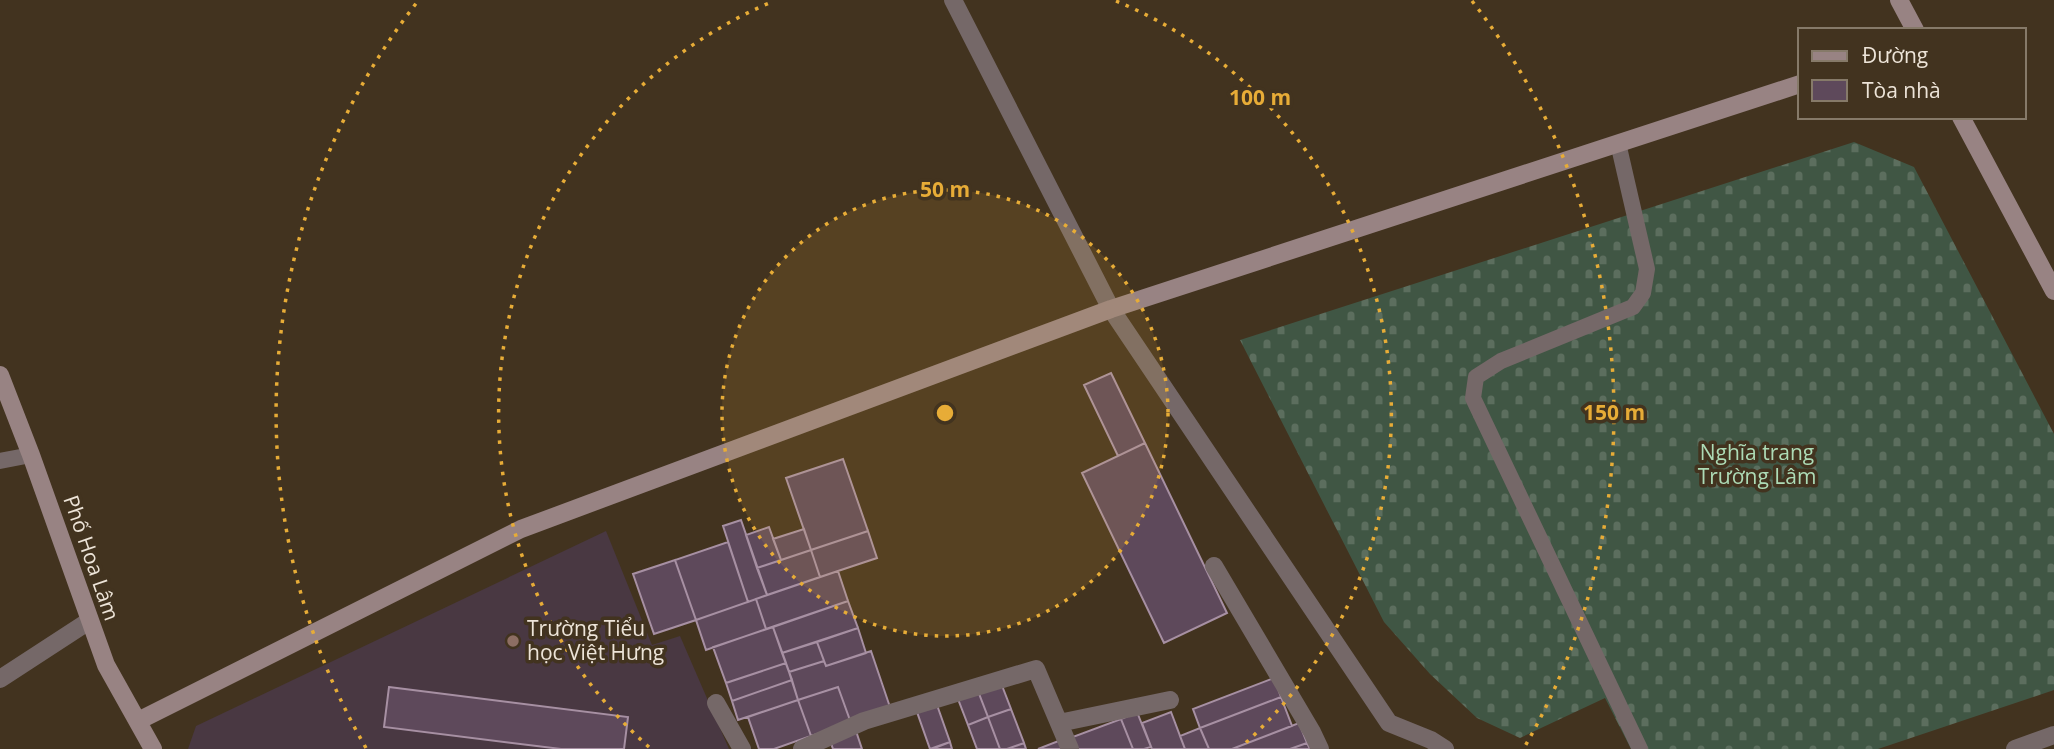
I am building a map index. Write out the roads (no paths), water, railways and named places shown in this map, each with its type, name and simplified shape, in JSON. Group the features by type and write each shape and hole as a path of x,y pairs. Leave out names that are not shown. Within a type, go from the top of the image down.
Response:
{"street":[{"path":"953,0 1111,309 1389,723 1431,740 1445,749"},
{"path":"1899,0 1914,28"},
{"path":"138,721 521,529 1111,309 1798,85"},
{"path":"1962,119 2054,291"},
{"name":"Phố Hoa Lâm","path":"0,375 106,665 153,749"},
{"path":"1214,566 1320,749"},
{"path":"0,679 89,621"},
{"path":"802,749 864,721 1036,669 1070,749"},
{"path":"1059,723 1170,700"},
{"path":"716,703 742,749"},
{"path":"2015,749 2045,741"}],"lane":[{"path":"1618,143 1647,269 1643,293 1633,307 1492,367 1476,377 1473,398 1640,749"},
{"path":"0,461 31,455"}],"place":[{"name":"Trường Tiểu học Việt Hưng","path":"513,641"}],"park label":[{"name":"Nghĩa trang Trường Lâm","path":"1757,465"}]}
